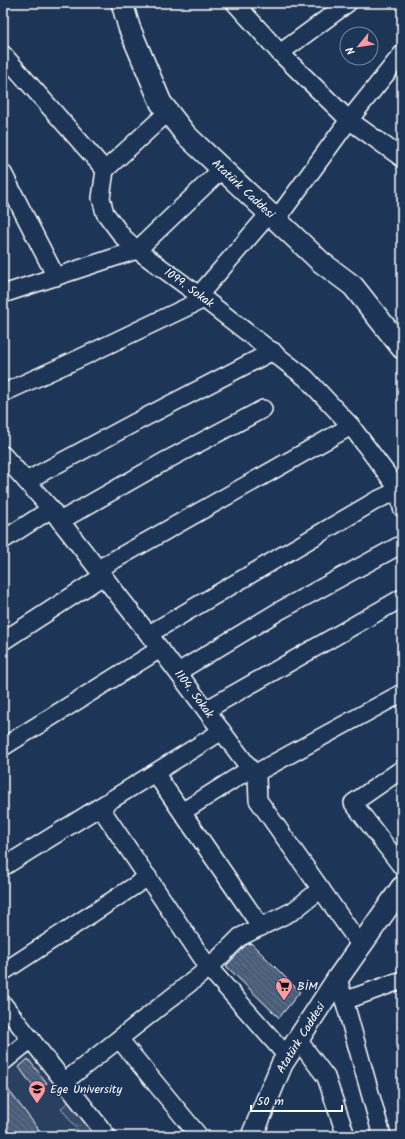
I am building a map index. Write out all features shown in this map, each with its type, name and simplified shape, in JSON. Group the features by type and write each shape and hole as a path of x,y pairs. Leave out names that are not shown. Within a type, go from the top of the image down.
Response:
{"main road":[{"name":"Atatürk Caddesi","path":"122,3 129,27 161,103 186,136 321,262 353,286 402,348"},
{"name":"Atatürk Caddesi","path":"252,1136 282,1064 338,978 402,887"}],"street":[{"path":"235,3 280,53 349,120 402,158"},
{"path":"280,53 348,3"},
{"path":"3,54 104,170 168,112"},
{"path":"3,393 76,360 202,297 273,217 402,54"},
{"path":"3,294 137,250 222,169"},
{"name":"1099. Sokak","path":"104,170 101,198 106,213 122,237 137,250 273,351 306,378 351,426 401,489 402,508"},
{"path":"3,173 56,277"},
{"path":"26,481 273,351"},
{"path":"3,540 167,460 263,409"},
{"path":"3,641 101,572 351,426"},
{"name":"1104. Sokak","path":"6,464 26,481 56,515 149,634 252,771 257,778 258,800 361,946"},
{"path":"149,634 375,501 401,489"},
{"path":"178,672 279,611 402,544"},
{"path":"206,710 402,598"},
{"path":"3,747 160,649"},
{"path":"182,812 252,771 402,693"},
{"path":"3,867 222,731"},
{"path":"402,769 353,804 402,867"},
{"path":"155,773 261,927"},
{"path":"100,807 209,968 293,1048 326,1076 346,1136"},
{"path":"3,972 148,877"},
{"path":"64,1082 209,968 240,937 293,911 321,890"},
{"path":"338,978 382,1136"},
{"path":"344,1001 402,980"},
{"path":"3,1004 107,1136"},
{"path":"3,1062 31,1039"},
{"path":"119,1039 199,1136"}],"shaded area":[{"name":"Ege University","path":"30,1050 96,1136 3,1136 3,1072"}],"green space":[{"path":"69,1102 95,1136 82,1136 61,1108"}],"building":[{"path":"251,943 300,992 279,1018 226,966 246,945"},
{"path":"28,1059 47,1083 36,1091 19,1067"},
{"path":"3,1083 44,1136 3,1136"}],"place":[{"name":"BİM","path":"284,1001"},
{"name":"Ege University","path":"37,1104"}]}
